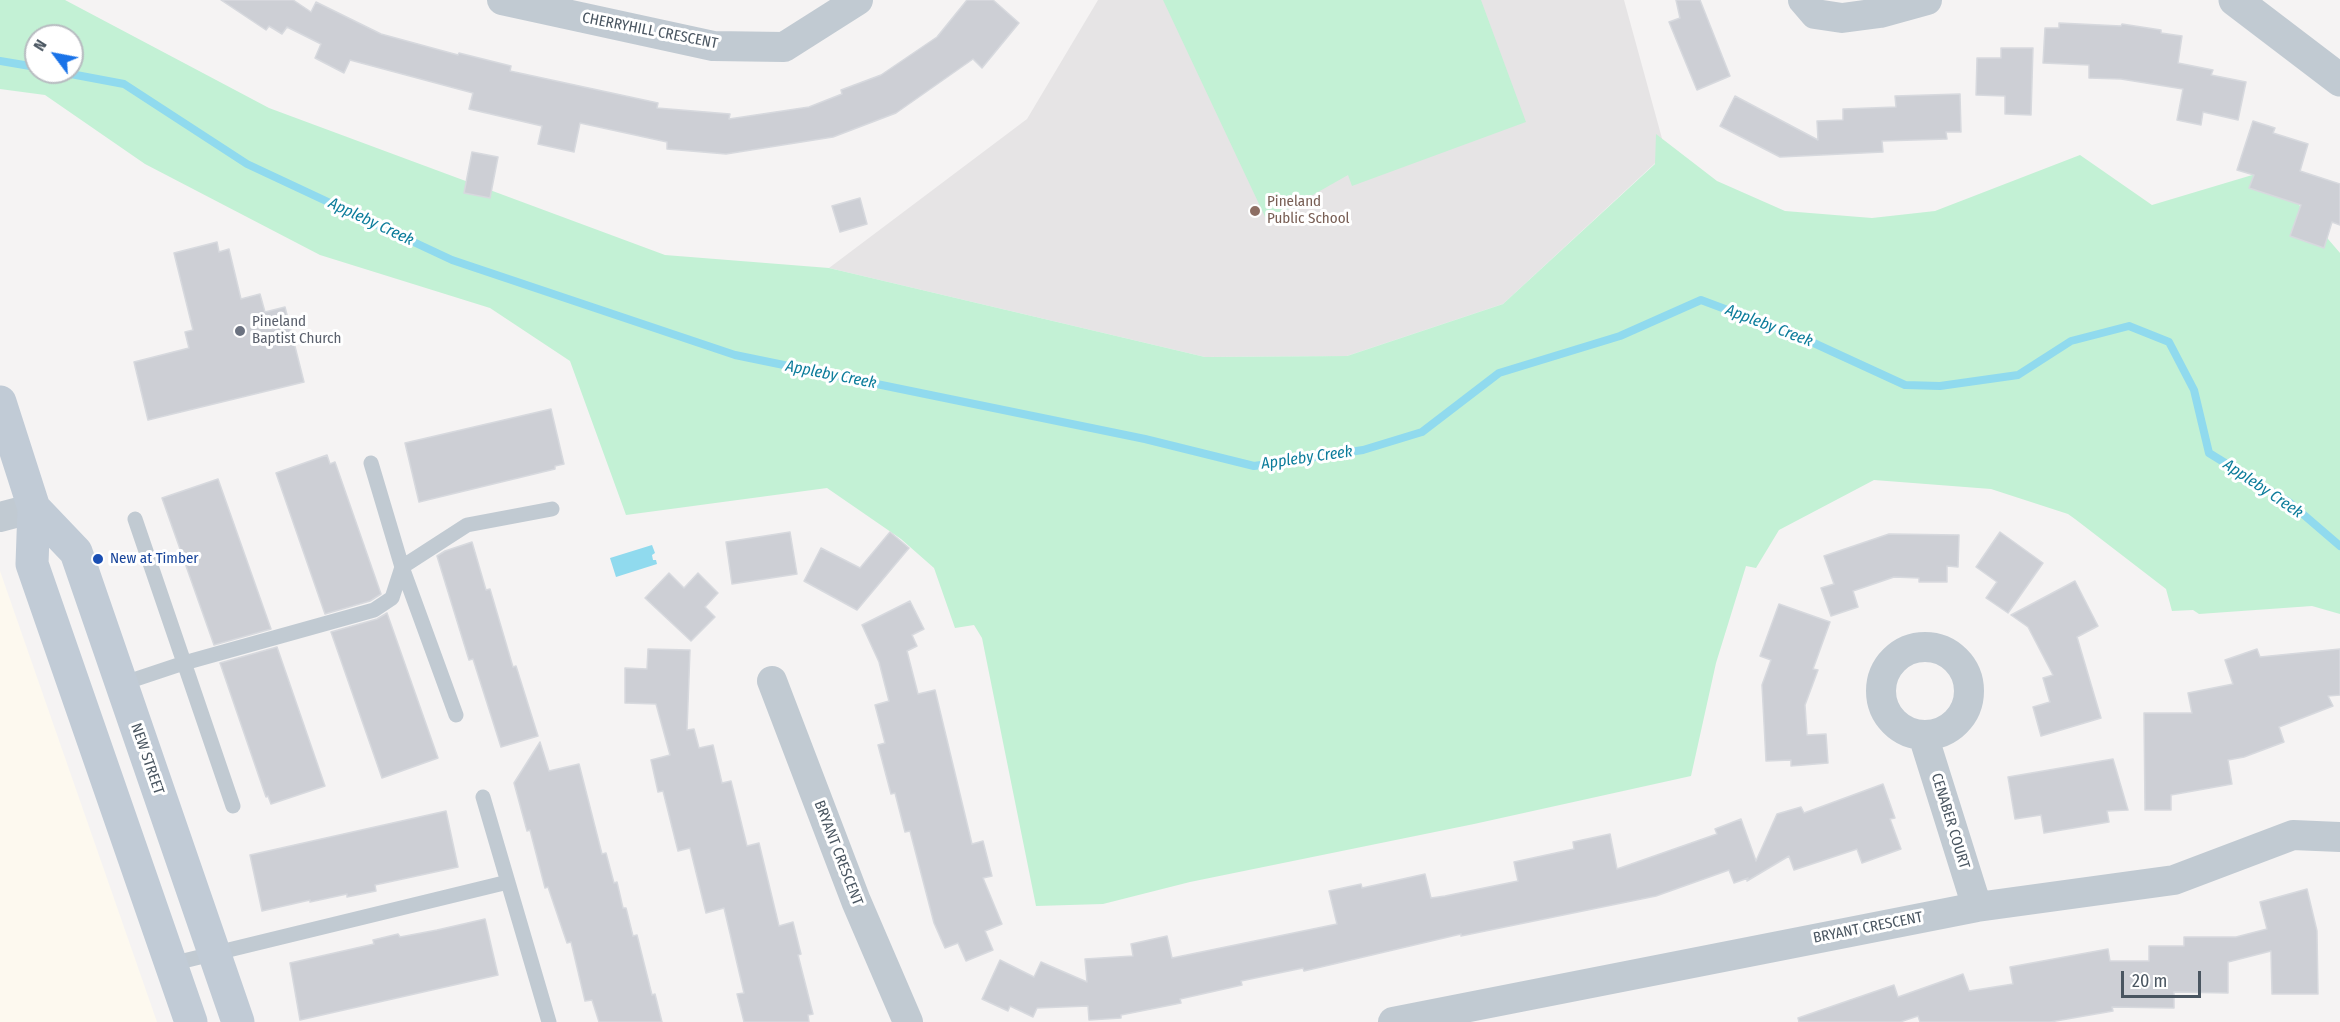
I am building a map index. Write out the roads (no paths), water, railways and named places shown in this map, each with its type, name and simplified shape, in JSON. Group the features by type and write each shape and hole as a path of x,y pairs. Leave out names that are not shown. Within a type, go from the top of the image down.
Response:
{"main road":[{"name":"NEW STREET","path":"0,402 34,508 32,564 191,1022"},
{"name":"NEW STREET","path":"34,508 76,552 237,1022"}],"street":[{"name":"CHERRYHILL CRESCENT","path":"502,0 713,46 784,47 858,0"},
{"path":"1803,0 1815,14 1842,18 1880,13 1927,0"},
{"path":"2235,0 2340,80"},
{"path":"0,517 34,508"},
{"name":"BRYANT CRESCENT","path":"772,681 856,901 909,1022"},
{"name":"CENABER COURT","path":"1923,735 1977,907"},
{"name":"BRYANT CRESCENT","path":"1393,1022 1977,907 2174,880 2293,835 2340,837"}],"lane":[{"path":"371,463 402,567 456,716"},
{"path":"121,684 184,663 374,610 392,598 402,567 467,525 552,509"},
{"path":"135,519 233,806"},
{"path":"483,797 549,1022"},
{"path":"171,964 508,882"}],"water":[{"path":"652,545 655,553 652,555 653,560 656,560 657,564 616,577 610,558"}],"waterway":[{"name":"Appleby Creek","path":"0,61 24,65"},
{"name":"Appleby Creek","path":"84,76 124,84 247,164 452,260 735,355 1145,439 1254,466 1363,450 1422,432 1499,373 1620,336 1701,300 1805,339 1905,385 1940,386 2018,375 2071,341 2129,326 2169,342 2194,390 2209,453 2290,503 2340,546"}],"place":[{"name":"Pineland Public School","path":"1255,211"},
{"name":"Pineland Baptist Church","path":"240,331"},
{"name":"New at Timber","path":"98,559"}]}
